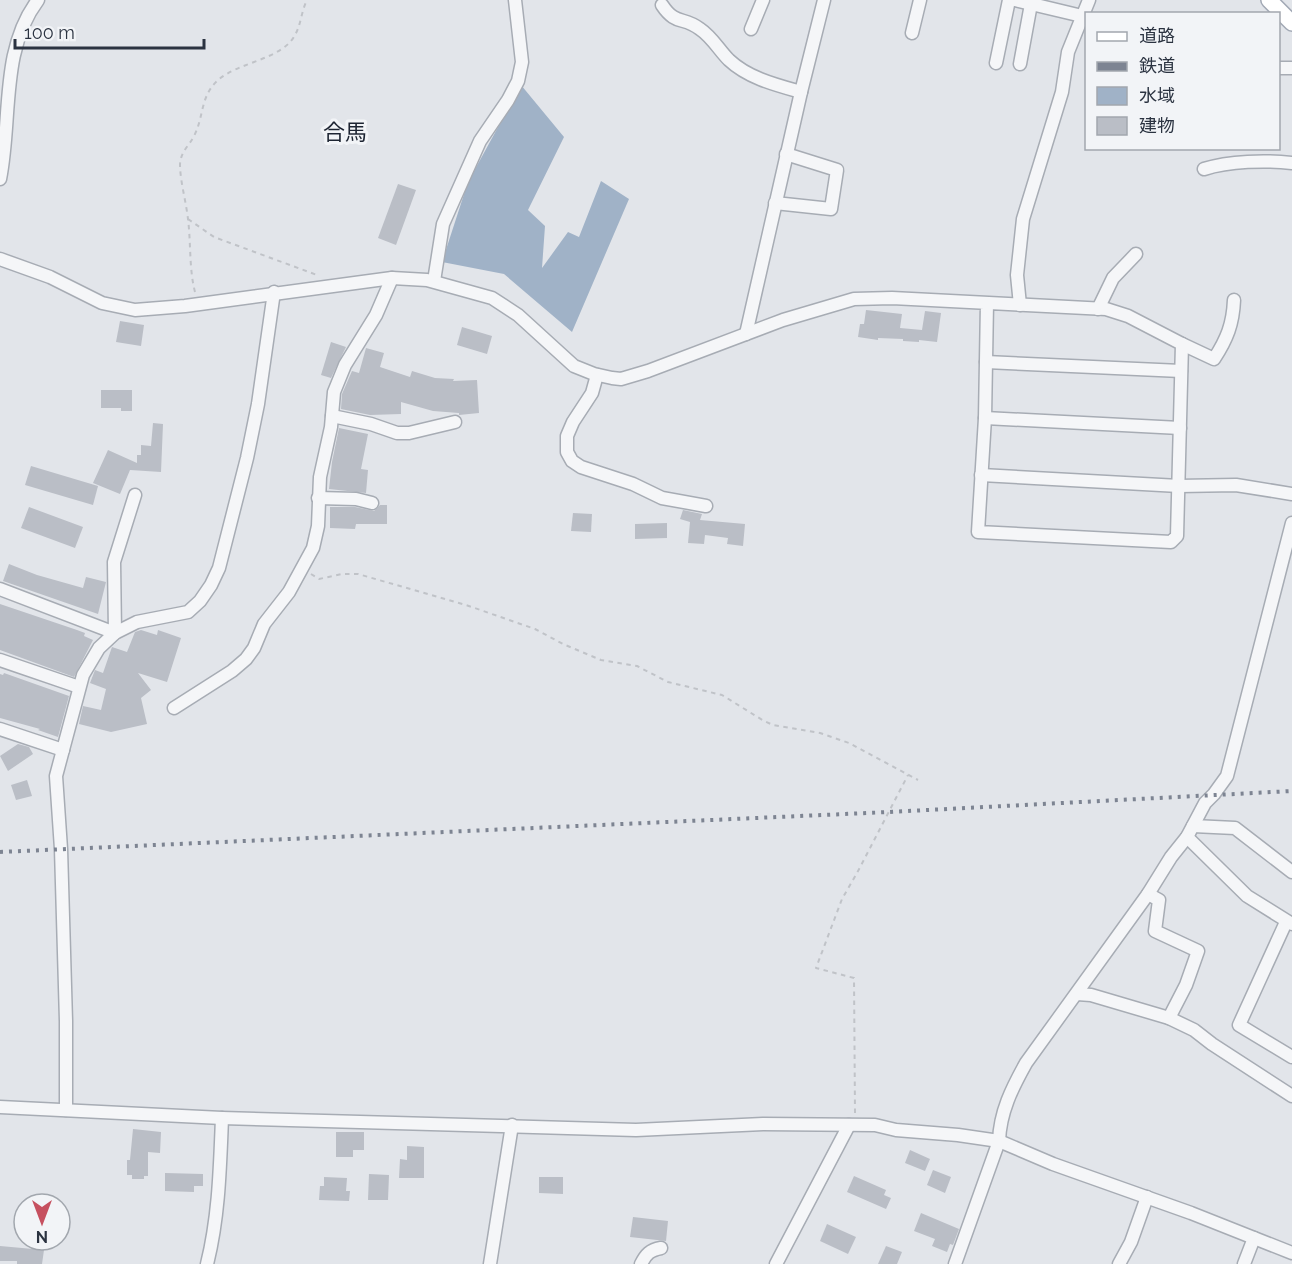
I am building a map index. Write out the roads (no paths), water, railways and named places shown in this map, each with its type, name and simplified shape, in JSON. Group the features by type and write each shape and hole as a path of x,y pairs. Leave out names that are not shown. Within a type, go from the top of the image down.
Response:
{"main road":[{"path":"1269,0 1292,23"}],"street":[{"path":"0,179 14,49 24,22 38,0"},
{"path":"434,281 443,224 480,141 508,100 520,71 522,62 515,0"},
{"path":"751,29 763,0"},
{"path":"746,334 786,154 824,0"},
{"path":"912,33 920,0"},
{"path":"996,63 1009,0"},
{"path":"1015,0 1082,16"},
{"path":"1020,305 1017,275 1023,219 1062,92 1068,52 1089,0"},
{"path":"1020,64 1031,4"},
{"path":"662,5 675,20 693,24 704,32 728,59 741,69 756,77 801,92"},
{"path":"775,203 831,209 837,170 786,154"},
{"path":"1204,169 1226,164 1274,161 1292,163"},
{"path":"1098,309 1113,278 1136,254"},
{"path":"0,259 50,277 114,307 143,310 392,278 409,277 434,281 483,294 500,302 518,315 574,366 597,375 621,379 824,307 865,297 1098,309 1128,316 1214,359 1224,344 1233,320 1234,300"},
{"path":"174,708 232,671 246,659 254,648 264,624 289,592 313,549 316,537 320,477 332,416 334,392 341,373 376,315 392,278"},
{"path":"66,1110 61,849 56,776 83,675 99,648 115,633 137,622 188,612 212,585 219,567 247,458 258,404 274,292"},
{"path":"987,303 985,418 978,532 1170,542 1177,536 1182,344"},
{"path":"986,362 1181,371"},
{"path":"597,375 592,393 573,422 567,436 567,452 573,461 581,467 633,484 662,498 706,507"},
{"path":"332,416 371,424 397,433 409,433 455,422"},
{"path":"985,418 1180,428"},
{"path":"981,475 1179,486 1236,485 1292,494"},
{"path":"115,633 114,562 135,495"},
{"path":"318,498 356,499 372,503"},
{"path":"955,1264 999,1141 1000,1122 1011,1089 1026,1063 1148,894 1170,857 1190,831 1205,803 1214,795 1227,776 1292,523"},
{"path":"0,590 115,633"},
{"path":"0,660 79,687"},
{"path":"0,729 63,750"},
{"path":"1190,831 1235,828 1292,872"},
{"path":"1190,831 1247,896 1289,923 1239,1025 1292,1057"},
{"path":"1148,894 1159,900 1155,931 1198,951 1186,985 1169,1018"},
{"path":"1077,994 1090,995 1169,1018 1194,1030 1292,1096"},
{"path":"0,1107 222,1118 636,1130 763,1124 875,1125 896,1130 999,1141 1053,1164 1147,1197 1292,1253"},
{"path":"207,1264 218,1198 222,1118"},
{"path":"490,1264 512,1125"},
{"path":"776,1264 849,1125"},
{"path":"1119,1264 1131,1242 1147,1197"},
{"path":"1244,1264 1254,1238"},
{"path":"641,1264 652,1250 661,1248"}],"water":[{"path":"521,85 564,137 528,210 545,226 542,268 568,232 579,237 601,181 629,199 572,332 504,274 442,262 468,182"}],"railway":[{"path":"0,852 889,812 1292,791"}],"district":[{"name":"合馬","path":"345,132"}]}
